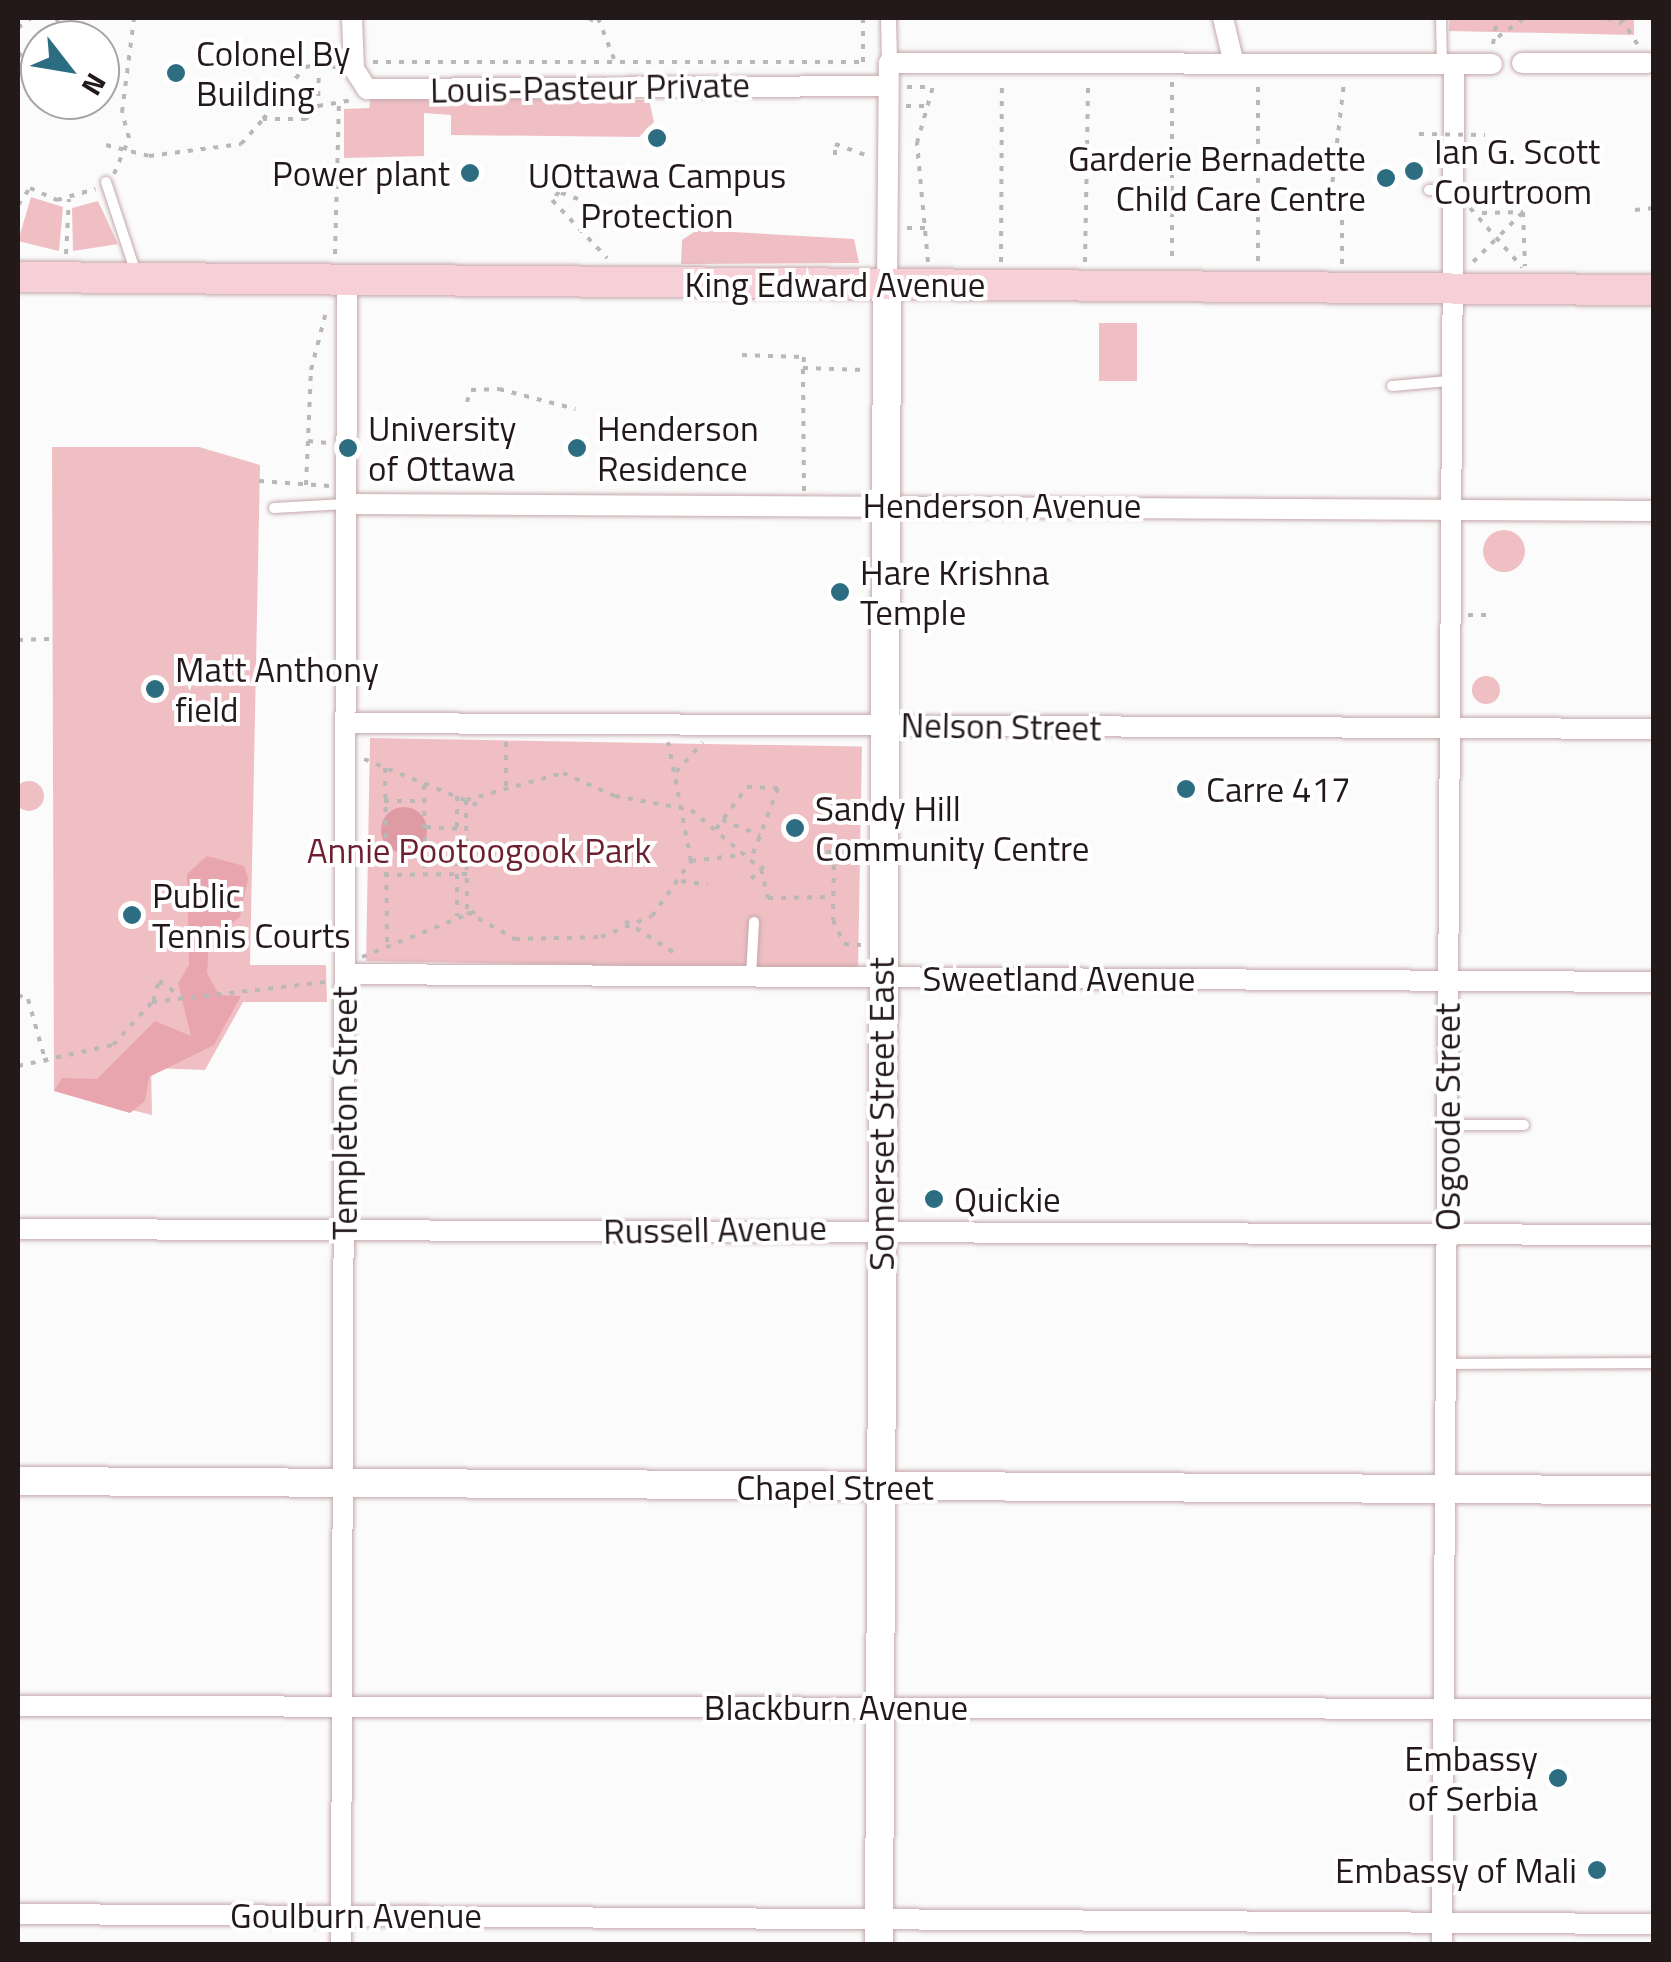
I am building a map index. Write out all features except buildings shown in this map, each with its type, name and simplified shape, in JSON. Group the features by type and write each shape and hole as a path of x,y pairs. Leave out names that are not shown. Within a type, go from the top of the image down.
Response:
{"main road":[{"name":"King Edward Avenue","path":"18,277 335,283 1258,288 1459,278 1654,290"}],"street":[{"path":"352,18 354,69"},
{"path":"887,283 886,157 897,86 889,63 888,18"},
{"path":"1223,18 1233,60"},
{"path":"889,63 1233,60 1448,64 1493,54"},
{"path":"1522,63 1644,63"},
{"name":"Osgoode Street","path":"1443,1934 1449,382 1459,278 1458,199 1448,64"},
{"name":"Louis-Pasteur Private","path":"354,69 367,89 897,86"},
{"name":"Templeton Street","path":"335,283 351,504 343,1230 342,1944"},
{"name":"Somerset Street East","path":"879,1932 878,1487 887,283"},
{"name":"Henderson Avenue","path":"351,504 1654,510"},
{"name":"Nelson Street","path":"348,723 1654,729"},
{"name":"Sweetland Avenue","path":"345,972 1654,982"},
{"name":"Russell Avenue","path":"18,1229 882,1228 1654,1235"},
{"name":"Chapel Street","path":"18,1482 1654,1490"},
{"name":"Blackburn Avenue","path":"18,1706 1654,1709"},
{"name":"Goulburn Avenue","path":"18,1914 342,1915 879,1932 1443,1934 1654,1924"}],"lane":[{"path":"1442,18 1448,64"},
{"path":"106,182 137,279"},
{"path":"1429,190 1458,199"},
{"path":"1392,386 1449,382"},
{"path":"274,508 351,504"},
{"path":"751,976 754,922"},
{"path":"1447,1125 1524,1125"},
{"path":"1445,1364 1654,1363"}],"path":[{"path":"18,28 31,18"},
{"path":"18,57 60,18"},
{"path":"18,205 30,188 70,199 106,182 129,138 122,112 134,18"},
{"path":"589,18 599,25"},
{"path":"598,18 615,62 616,87"},
{"path":"863,18 863,77"},
{"path":"1493,54 1498,37 1497,18"},
{"path":"1498,37 1524,18"},
{"path":"1607,18 1622,21 1644,63"},
{"path":"1258,288 1259,61"},
{"path":"354,69 615,62 864,62"},
{"path":"928,266 927,228 917,189 927,87 950,62"},
{"path":"1001,285 1002,62"},
{"path":"1085,286 1088,62"},
{"path":"1172,62 1172,287"},
{"path":"1342,274 1342,210 1330,196 1345,62"},
{"path":"106,146 149,156 242,144 263,119 278,91 319,66 318,106 306,119 263,119"},
{"path":"897,86 927,87"},
{"path":"306,485 314,350 335,283 338,249 339,104"},
{"path":"900,106 927,106"},
{"path":"1419,134 1485,135"},
{"path":"835,156 835,144 886,157"},
{"path":"578,199 559,192 552,200 613,264"},
{"path":"66,257 70,199"},
{"path":"1458,199 1482,213 1525,271 1523,212"},
{"path":"1635,210 1654,208"},
{"path":"1482,213 1523,212"},
{"path":"1459,278 1523,212"},
{"path":"900,228 927,228"},
{"path":"314,350 324,351"},
{"path":"742,354 804,357 804,506"},
{"path":"803,368 886,369"},
{"path":"467,402 471,390 499,389 575,409"},
{"path":"308,442 332,443"},
{"path":"260,481 331,486"},
{"path":"1464,615 1487,615"},
{"path":"18,640 55,639"},
{"path":"467,912 515,939 555,942 638,926 680,880 691,861 668,724"},
{"path":"676,772 708,724"},
{"path":"506,726 506,792"},
{"path":"363,750 385,768 482,807"},
{"path":"385,768 387,942"},
{"path":"467,912 466,800 471,791 506,792 563,773 615,796 681,806 716,829 741,855"},
{"path":"424,784 425,872"},
{"path":"716,829 747,787 778,788 750,858"},
{"path":"457,796 457,916"},
{"path":"384,801 424,802"},
{"path":"720,820 760,835"},
{"path":"424,827 466,829"},
{"path":"826,852 841,852"},
{"path":"834,852 832,897 844,944 868,946"},
{"path":"691,861 741,855 760,869 768,898 832,897"},
{"path":"384,857 425,856"},
{"path":"751,879 766,863"},
{"path":"384,875 467,874"},
{"path":"680,880 708,885"},
{"path":"152,1002 345,972 387,942 481,909"},
{"path":"625,920 688,962 689,976"},
{"path":"18,1066 113,1046 152,1002 159,980 182,997"},
{"path":"18,995 28,1000 46,1063"}],"green space":[{"path":"1450,18 1634,18 1634,35 1449,31"},
{"path":"371,98 649,100 654,122 639,137 451,135 451,115 424,113 424,156 344,158 344,109 369,108"},
{"path":"31,197 63,207 59,251 18,241"},
{"path":"98,201 118,244 73,251 72,208"},
{"path":"697,230 854,239 859,263 681,264 682,240"},
{"path":"1099,323 1137,323 1137,381 1099,381"},
{"name":"Matt Anthony field","path":"52,447 199,447 260,465 250,965 326,965 327,1002 243,1002 205,1070 151,1068 152,1115 54,1091"},
{"path":"1504,530 1519,536 1525,551 1519,566 1504,572 1489,566 1483,551 1489,536"},
{"path":"1486,676 1496,680 1500,690 1496,700 1486,704 1476,700 1472,690 1476,680"},
{"name":"Annie Pootoogook Park","path":"370,738 862,747 858,970 366,961"},
{"path":"29,781 40,785 44,796 40,807 29,811 18,807 14,796 18,785"}],"shaded area":[{"path":"404,807 420,814 427,830 420,846 404,853 388,846 381,830 388,814"},
{"path":"207,856 244,866 248,878 240,917 209,941 207,973 219,995 241,996 214,1045 149,1077 145,1101 130,1113 54,1091 62,1078 97,1079 155,1021 191,1036 178,983 189,965 187,874"}],"place":[{"name":"Colonel By Building","path":"176,73"},
{"name":"UOttawa Campus Protection","path":"657,138"},
{"name":"Ian G. Scott Courtroom","path":"1414,171"},
{"name":"Power plant","path":"470,173"},
{"name":"Garderie Bernadette Child Care Centre","path":"1386,178"},
{"name":"University of Ottawa","path":"348,448"},
{"name":"Henderson Residence","path":"577,448"},
{"name":"Hare Krishna Temple","path":"840,592"},
{"name":"Matt Anthony field","path":"155,689"},
{"name":"Carre 417","path":"1186,789"},
{"name":"Sandy Hill Community Centre","path":"795,828"},
{"name":"Public Tennis Courts","path":"132,915"},
{"name":"Quickie","path":"934,1199"},
{"name":"Embassy of Serbia","path":"1558,1778"},
{"name":"Embassy of Mali","path":"1597,1870"}]}
